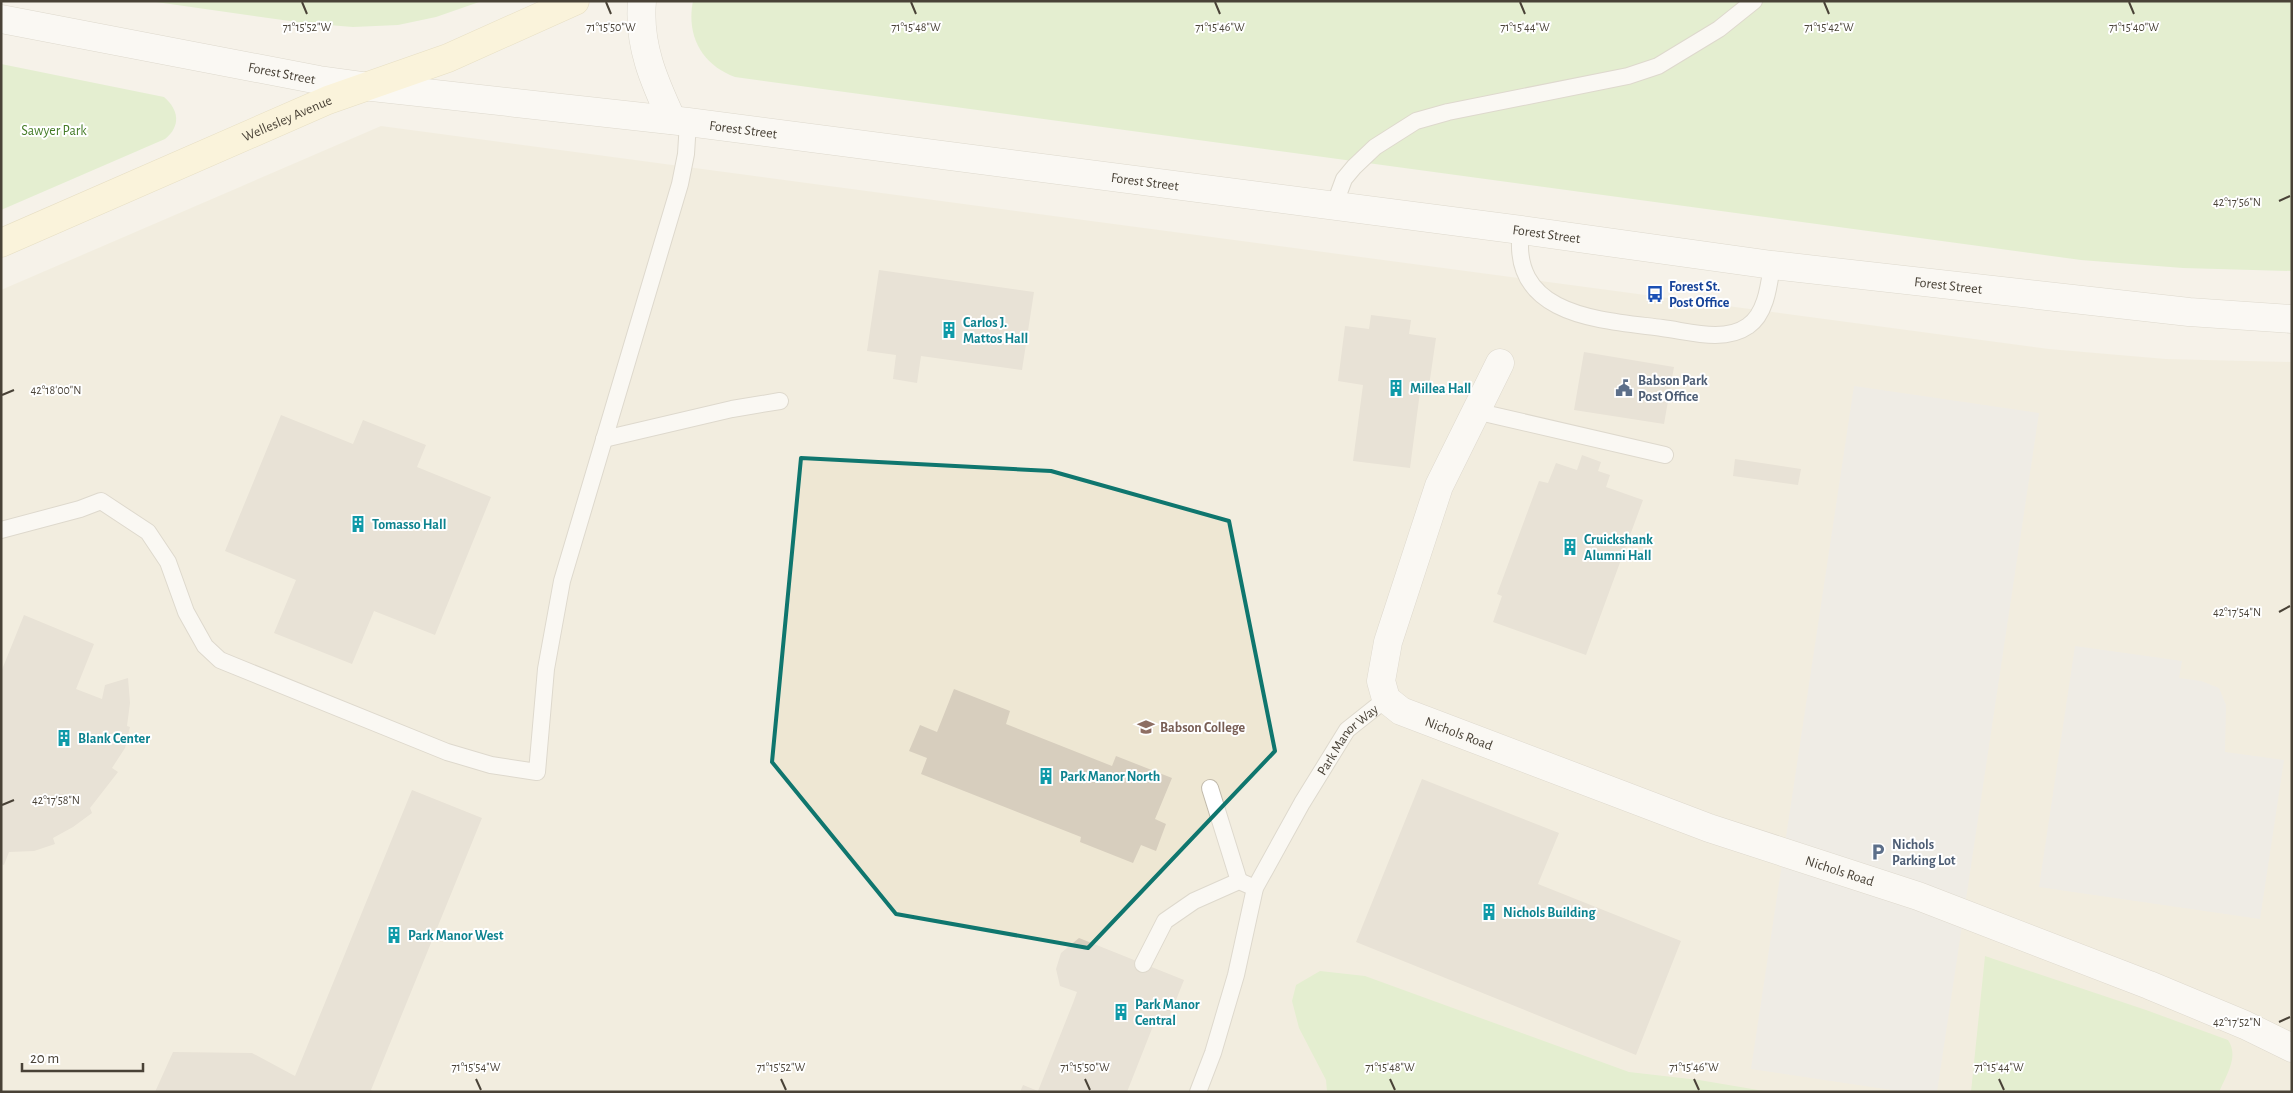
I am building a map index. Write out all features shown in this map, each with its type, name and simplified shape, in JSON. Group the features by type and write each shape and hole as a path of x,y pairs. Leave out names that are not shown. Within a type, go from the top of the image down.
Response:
{"main road":[{"name":"Wellesley Avenue","path":"1,243 328,100 363,86 448,58 575,1"}],"street":[{"path":"642,1 641,26 645,53 680,121"},
{"name":"Forest Street","path":"1,19 319,80 363,86 680,121 1772,264 2189,312 2292,319"},
{"name":"Park Manor Way","path":"1386,699 1381,682 1388,642 1438,486 1500,363"},
{"name":"Nichols Road","path":"1386,699 1401,711 1701,825 1918,896 2112,970 2292,1048"}],"lane":[{"path":"1334,206 1344,179 1354,167 1375,147 1416,121 1448,112 1628,76 1658,66 1718,29 1754,1"},
{"path":"1,530 80,509 101,501 148,532 168,562 190,620 205,646 220,660 447,752 491,765 537,772 546,669 562,581 680,184 686,154 680,121"},
{"path":"1520,230 1520,254 1529,279 1538,291 1561,308 1587,318 1711,334 1735,333 1748,326 1757,318 1764,303 1772,264"},
{"path":"604,439 732,409 780,401"},
{"path":"1475,412 1665,455"},
{"name":"Park Manor Way","path":"1198,1092 1214,1053 1233,984 1255,888 1302,803 1348,730 1386,699"},
{"path":"1210,788 1239,881"},
{"path":"1143,964 1165,921 1194,901 1239,881 1255,888"}],"highlighted area":[{"path":"801,458 1051,471 1229,521 1275,751 1088,948 896,914 772,762"}],"shaded area":[{"name":"Babson College","path":"381,126 2049,349 2166,359 2292,362 2292,1092 1,1092 1,290"},
{"name":"Nichols Parking Lot","path":"1854,386 2039,413 1937,1092 1905,1092 1751,1069"},
{"path":"2075,646 2182,661 2179,678 2201,681 2219,688 2226,705 2225,752 2284,760 2260,919 2039,887"}],"green space":[{"path":"149,1 482,1 436,17 398,25 353,27 304,23"},
{"path":"693,1 2292,1 2292,271 2183,268 2081,260 735,77 723,72 714,65 699,48 692,26"},
{"name":"Sawyer Park","path":"1,64 164,97 173,107 175,113 176,123 174,129 165,139 1,210"},
{"path":"1985,956 2146,1010 2228,1040 2232,1052 2231,1065 2219,1092 1971,1092"},
{"path":"1320,971 1365,976 1629,1072 1699,1080 1770,1092 1327,1092 1326,1080 1299,1028 1292,1001 1296,985"}],"building":[{"name":"Carlos J. Mattos Hall","path":"879,270 1034,292 1022,370 921,356 917,383 893,379 896,355 867,351"},
{"name":"Millea Hall","path":"1371,315 1411,320 1409,334 1436,338 1428,393 1420,392 1410,468 1353,461 1363,385 1338,381 1345,326 1369,329"},
{"name":"Babson Park Post Office","path":"1584,352 1674,367 1664,424 1574,410"},
{"name":"Tomasso Hall","path":"281,415 353,444 363,420 426,445 417,467 491,497 435,635 374,611 352,664 274,633 296,580 225,551"},
{"name":"Cruickshank Alumni Hall","path":"1582,455 1601,462 1598,471 1610,475 1606,487 1643,500 1586,655 1493,622 1502,596 1497,594 1539,481 1548,483 1556,463 1577,470"},
{"path":"1735,459 1801,469 1798,485 1733,476"},
{"name":"Blank Center","path":"24,615 94,644 76,689 102,699 105,685 128,678 130,703 127,726 130,727 125,748 112,768 118,772 90,808 92,813 73,827 53,838 55,844 34,851 9,852 4,865 1,864 1,672"},
{"name":"Park Manor North","path":"954,689 1010,711 1006,724 1112,766 1116,756 1172,778 1155,819 1166,824 1156,851 1141,845 1133,863 1080,842 1081,837 921,774 927,758 909,751 920,725 937,732"},
{"name":"Nichols Building","path":"1422,779 1559,833 1538,884 1681,941 1636,1055 1356,942"},
{"name":"Park Manor West","path":"412,790 482,818 371,1090 375,1092 155,1092 173,1052 252,1053 295,1076"},
{"name":"Park Manor Central","path":"1079,938 1184,980 1166,1025 1155,1021 1127,1092 1020,1092 1023,1085 1038,1091 1073,1003 1077,992 1060,986 1056,969 1061,953"}],"place":[{"name":"Forest St. Post Office","path":"1655,294"},
{"name":"Carlos J. Mattos Hall","path":"949,330"},
{"name":"Millea Hall","path":"1396,388"},
{"name":"Babson Park Post Office","path":"1624,388"},
{"name":"Tomasso Hall","path":"358,524"},
{"name":"Cruickshank Alumni Hall","path":"1570,547"},
{"name":"Babson College","path":"1146,727"},
{"name":"Blank Center","path":"64,738"},
{"name":"Park Manor North","path":"1046,776"},
{"name":"Nichols Parking Lot","path":"1878,852"},
{"name":"Nichols Building","path":"1489,912"},
{"name":"Park Manor West","path":"394,935"},
{"name":"Park Manor Central","path":"1121,1012"}]}
